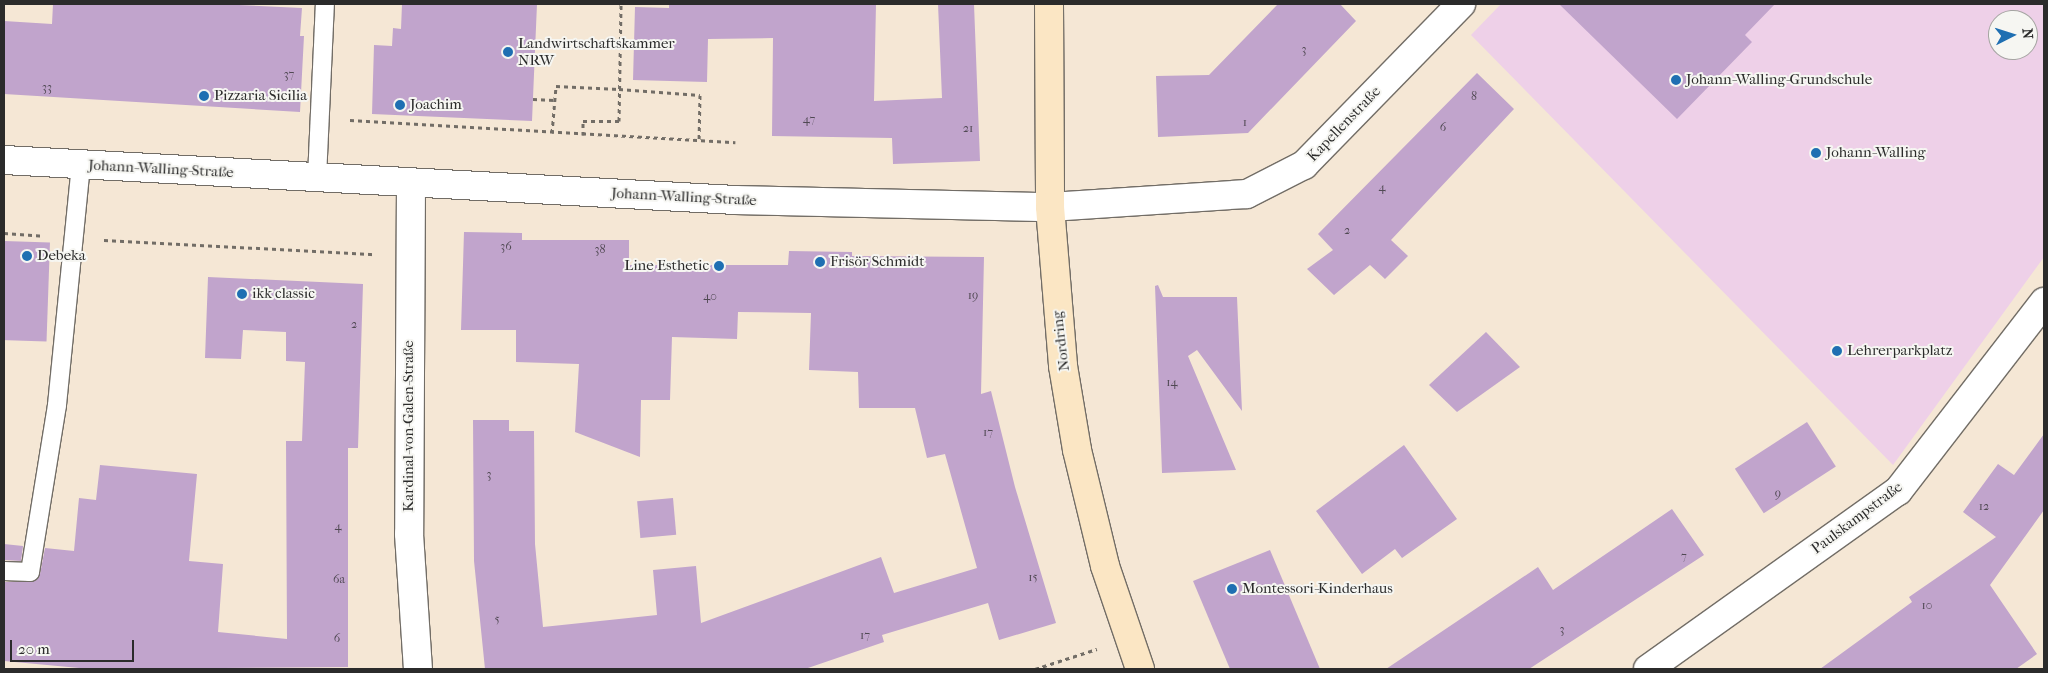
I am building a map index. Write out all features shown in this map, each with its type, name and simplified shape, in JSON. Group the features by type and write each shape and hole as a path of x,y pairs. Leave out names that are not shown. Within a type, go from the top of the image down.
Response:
{"main road":[{"name":"Nordring","path":"1049,4 1050,208 1063,366 1077,450 1105,566 1140,669"}],"street":[{"name":"Kapellenstraße","path":"1050,208 1247,194 1304,165 1461,4"},
{"name":"Johann-Walling-Straße","path":"4,160 736,200 1050,208"},
{"name":"Kardinal-von-Galen-Straße","path":"412,183 409,256 409,534 418,669"},
{"name":"Paulskampstraße","path":"1648,669 1898,491 2044,302"}],"lane":[{"path":"318,178 324,4"},
{"path":"4,571 30,572 57,405 76,238 81,164"}],"path":[{"path":"583,135 583,120 618,121 621,4"},
{"path":"552,133 556,86 619,89 700,95 699,141"},
{"path":"533,99 554,100"},
{"path":"320,118 583,135 735,142"},
{"path":"4,233 409,256"},
{"path":"1035,669 1129,639"}],"shaded area":[{"name":"Johann-Walling","path":"1501,4 2044,4 2044,257 1893,465 1471,35"}],"building":[{"path":"53,4 216,4 302,8 300,36 304,36 300,112 4,94 4,21 52,24"},
{"path":"402,4 537,4 532,121 372,114 374,45 392,46 393,28 401,29"},
{"path":"669,4 876,4 874,101 942,98 938,4 974,4 980,161 893,164 892,138 772,136 773,38 708,39 707,82 633,80 635,7 669,8"},
{"path":"1278,4 1340,4 1356,21 1248,133 1158,137 1156,76 1209,75"},
{"name":"Johann-Walling-Grundschule","path":"1559,4 1775,4 1745,35 1752,42 1677,119"},
{"path":"1477,73 1514,109 1391,240 1408,256 1385,279 1370,265 1334,295 1307,269 1333,250 1318,234"},
{"path":"464,232 522,233 522,240 629,240 629,265 788,265 789,251 852,252 852,256 984,257 981,394 991,391 1015,487 1056,623 999,640 988,603 882,635 884,642 805,669 485,669 474,561 473,420 509,420 509,431 534,431 535,544 543,627 657,615 653,570 696,566 701,623 881,557 894,593 977,568 945,454 927,458 915,408 859,408 858,372 809,370 811,313 738,312 737,339 672,337 670,400 641,400 640,457 575,432 579,364 516,362 516,330 461,330"},
{"path":"4,241 50,243 47,342 4,340"},
{"path":"208,277 363,284 358,448 348,448 348,667 90,669 4,661 4,582 35,581 40,574 45,548 74,551 79,498 96,500 100,465 197,474 189,561 223,564 218,632 287,639 286,441 302,441 305,362 286,361 286,332 243,330 241,359 205,358"},
{"path":"1158,285 1163,297 1237,297 1242,411 1197,350 1188,356 1236,470 1162,473 1155,286"},
{"path":"1486,332 1520,367 1457,412 1429,385"},
{"path":"1807,422 1836,466 1764,513 1735,469"},
{"path":"2044,434 2044,510 1990,585 2037,654 2016,669 1820,669 1912,602 1909,597 1996,537 1963,512 1998,464 2014,475"},
{"path":"1404,445 1457,519 1402,558 1395,549 1362,574 1316,511"},
{"path":"673,498 676,535 640,538 637,501"},
{"path":"1672,509 1704,555 1529,669 1386,669 1538,567 1553,590"},
{"path":"4,544 23,546 21,561 4,560"},
{"path":"1270,550 1320,669 1230,669 1193,581"}],"place":[{"name":"Landwirtschaftskammer NRW","path":"508,52"},
{"name":"Johann-Walling-Grundschule","path":"1676,80"},
{"name":"Pizzaria Sicilia","path":"204,96"},
{"name":"Joachim","path":"400,105"},
{"name":"Johann-Walling","path":"1816,153"},
{"name":"Debeka","path":"27,256"},
{"name":"Frisör Schmidt","path":"820,262"},
{"name":"Line Esthetic","path":"719,266"},
{"name":"ikk classic","path":"242,294"},
{"name":"Lehrerparkplatz","path":"1837,351"},
{"name":"Montessori-Kinderhaus","path":"1232,589"}]}
